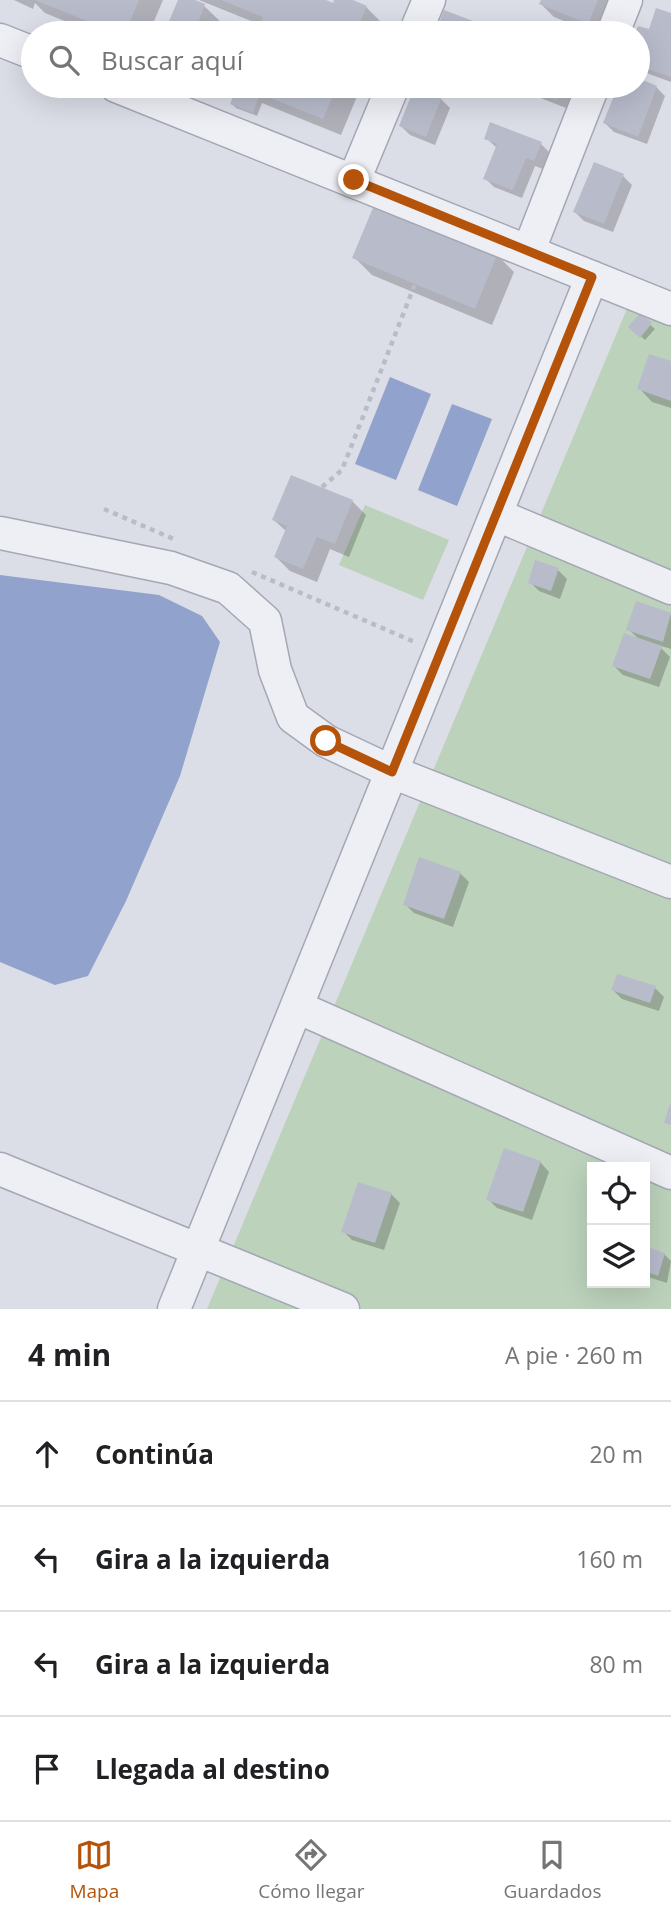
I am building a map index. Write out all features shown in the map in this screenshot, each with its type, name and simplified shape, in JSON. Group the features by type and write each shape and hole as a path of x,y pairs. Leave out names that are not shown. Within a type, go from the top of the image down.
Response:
{"street":[{"path":"420,21 429,0"},
{"path":"618,21 626,0"},
{"path":"0,40 21,48"},
{"path":"146,98 671,309"},
{"path":"354,180 388,98"},
{"path":"529,250 588,98"},
{"path":"174,1309 592,277"},
{"path":"497,515 671,588"},
{"path":"0,533 171,568 228,588 265,621 275,670 293,717 326,741 392,772 671,882"},
{"path":"297,1007 671,1173"},
{"path":"0,1168 344,1309"}],"path":[{"path":"322,487 342,470 415,284"},
{"path":"104,509 179,541"},
{"path":"242,568 441,653"}],"green space":[{"path":"637,285 671,298 671,1309 207,1309"},
{"path":"365,505 449,540 423,600 339,565"}],"water":[{"path":"390,377 431,394 396,480 355,464"},
{"path":"452,404 492,419 457,506 418,490"},
{"path":"0,575 159,595 202,616 220,642 180,776 126,901 88,976 55,985 0,962"}],"building":[{"path":"35,0 139,0 130,21 87,21"},
{"path":"178,0 195,0 205,4 199,21 169,21"},
{"path":"221,0 326,0 333,3 334,0 353,0 367,6 361,21 261,21 263,17"},
{"path":"541,0 598,0 589,21 581,21 539,4"},
{"path":"656,8 671,13 671,77 650,70 650,26"},
{"path":"444,10 473,21 440,21"},
{"path":"650,83 657,86 638,137 603,123 613,98 650,98"},
{"path":"232,98 259,98 253,113 230,104"},
{"path":"270,98 332,98 323,119"},
{"path":"410,98 442,98 426,137 399,126"},
{"path":"490,122 542,142 534,161 526,158 513,190 483,179 497,144 484,139"},
{"path":"594,162 624,174 604,224 573,212"},
{"path":"375,203 498,253 475,309 352,258"},
{"path":"640,313 652,323 640,338 628,327"},
{"path":"649,354 671,361 671,401 637,389"},
{"path":"291,475 353,500 335,544 317,537 303,569 274,557 287,526 272,520"},
{"path":"535,560 559,568 551,591 528,583"},
{"path":"636,601 671,613 663,642 626,630"},
{"path":"624,633 662,646 650,679 612,666"},
{"path":"419,857 461,872 444,919 403,905"},
{"path":"617,974 656,986 650,1003 611,990"},
{"path":"671,1104 671,1125 664,1123"},
{"path":"504,1148 541,1161 523,1212 486,1200"},
{"path":"358,1182 392,1193 375,1243 341,1232"},
{"path":"650,1248 665,1253 658,1276 650,1273"}],"route":[{"path":"326,741 392,772 592,277 354,180"}]}
